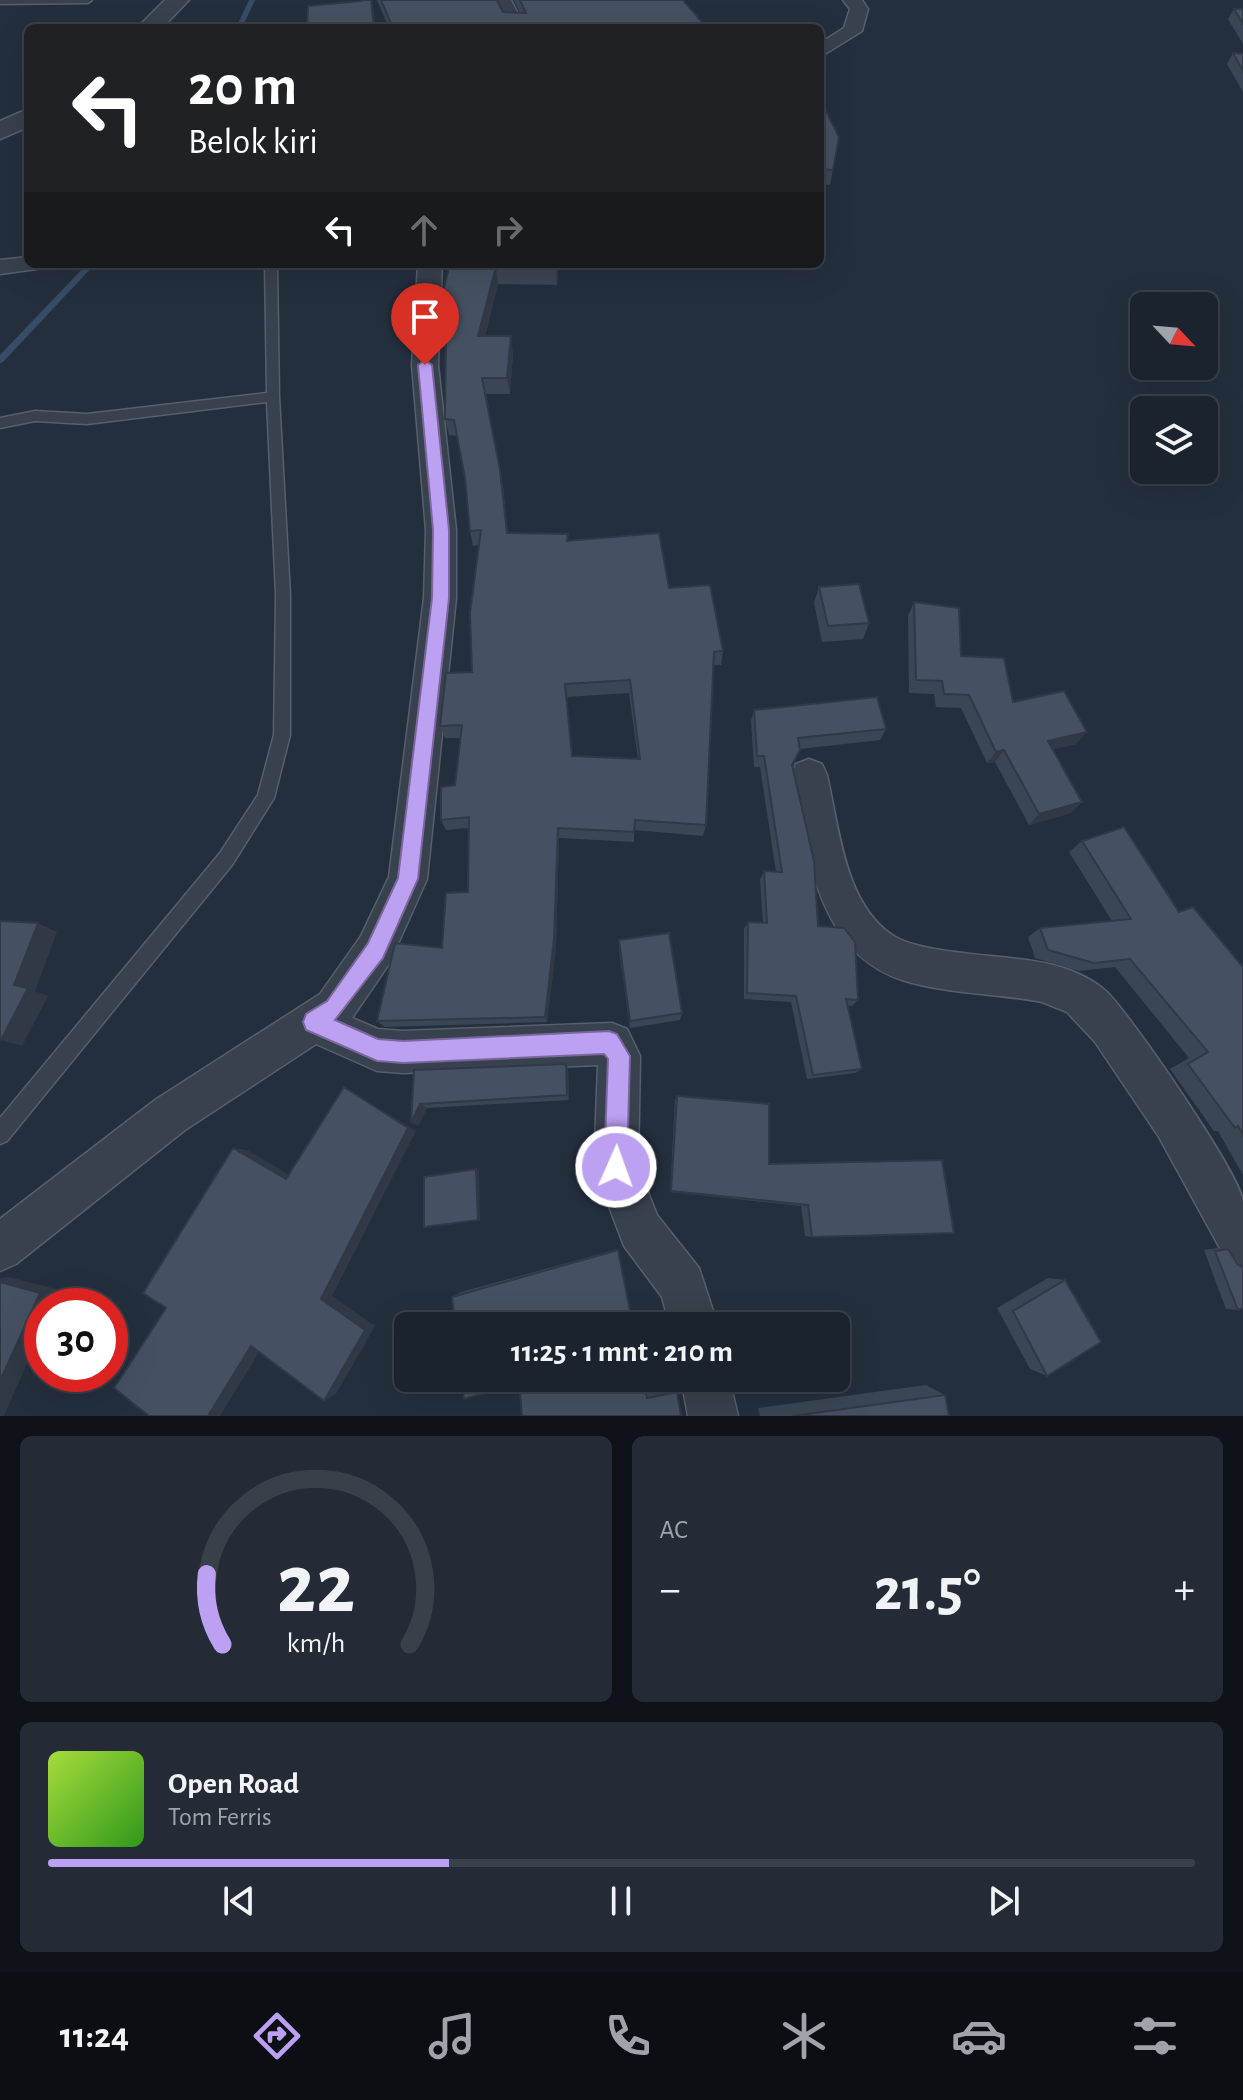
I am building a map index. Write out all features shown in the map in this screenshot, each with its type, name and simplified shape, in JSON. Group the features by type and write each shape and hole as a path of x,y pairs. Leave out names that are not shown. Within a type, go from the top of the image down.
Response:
{"street":[{"path":"153,24 178,0"},
{"path":"502,0 514,24"},
{"path":"824,49 853,31 859,9 852,0"},
{"path":"0,131 24,119"},
{"path":"0,267 24,265"},
{"path":"0,1248 170,1115 334,1008 375,950 408,879 440,598 441,530 425,365 430,268"},
{"path":"809,775 838,892 857,931 873,947 900,960 1038,982 1071,992 1090,1004 1155,1091 1198,1160 1243,1245"},
{"path":"314,1022 377,1050 403,1052 612,1044 619,1056 616,1167 640,1230 682,1285 690,1312"},
{"path":"708,1392 713,1416"}],"lane":[{"path":"0,1 88,0"},
{"path":"0,1134 226,859 266,798 282,735 283,595 273,397 271,268"},
{"path":"0,423 35,416 87,419 273,397"}],"building":[{"path":"371,0 374,24 307,24 308,6"},
{"path":"381,0 497,0 503,12 526,13 520,0 683,0 704,24 391,24"},
{"path":"1234,9 1243,9 1243,24"},
{"path":"1233,53 1243,54 1243,71"},
{"path":"824,107 839,137 833,170 824,169"},
{"path":"449,268 496,268 478,336 511,336 507,378 482,378 500,470 507,533 568,534 567,541 659,533 669,588 710,585 723,651 714,652 706,825 635,820 634,832 558,828 554,939 545,1017 377,1021 395,943 442,948 446,893 468,892 469,817 441,820 441,787 455,785 462,725 440,726 446,673 472,672 470,613 481,530 470,531 465,478 454,420 445,419 446,331 438,330 439,306","holes":["630,680 640,759 572,756 565,684"]},
{"path":"859,584 869,623 828,626 819,587"},
{"path":"914,602 959,608 961,656 1004,658 1013,702 1064,691 1087,732 1048,741 1082,802 1039,814 1004,750 996,752 969,695 944,694 942,681 916,680"},
{"path":"877,697 886,729 798,738 800,750 792,765 814,861 818,926 844,928 855,942 858,1000 846,999 862,1069 813,1075 796,996 747,993 748,922 767,923 764,871 782,872 764,756 757,756 754,710"},
{"path":"1124,827 1179,912 1193,907 1243,967 1243,1135 1188,1064 1208,1052 1130,959 1094,963 1048,950 1040,928 1131,919 1082,841"},
{"path":"0,921 38,923 14,985 28,988 1,1040 0,1040"},
{"path":"669,933 682,1013 630,1021 619,940"},
{"path":"566,1064 567,1095 420,1104 411,1123 414,1070"},
{"path":"344,1087 408,1128 321,1299 365,1330 324,1401 251,1346 208,1416 149,1416 119,1392 128,1392 128,1366 166,1308 143,1293 233,1148 286,1179"},
{"path":"677,1096 769,1104 769,1164 942,1160 954,1233 812,1237 808,1205 671,1191"},
{"path":"476,1169 478,1220 424,1227 424,1177"},
{"path":"1228,1249 1238,1265 1243,1267 1243,1308 1238,1310 1215,1251"},
{"path":"618,1250 630,1312 454,1312 452,1297"},
{"path":"1065,1280 1101,1342 1047,1376 1013,1311"},
{"path":"0,1282 24,1289 24,1328 0,1381"},
{"path":"463,1392 488,1392 464,1399"},
{"path":"520,1392 646,1392 647,1398 677,1392 681,1416 522,1416"},
{"path":"945,1395 949,1416 793,1416"}],"waterway":[{"path":"241,24 252,0"},
{"path":"0,360 87,268"}],"route":[{"path":"425,365 441,530 440,598 408,879 375,950 334,1008 314,1022 377,1050 403,1052 609,1042 619,1056 616,1167"}]}
